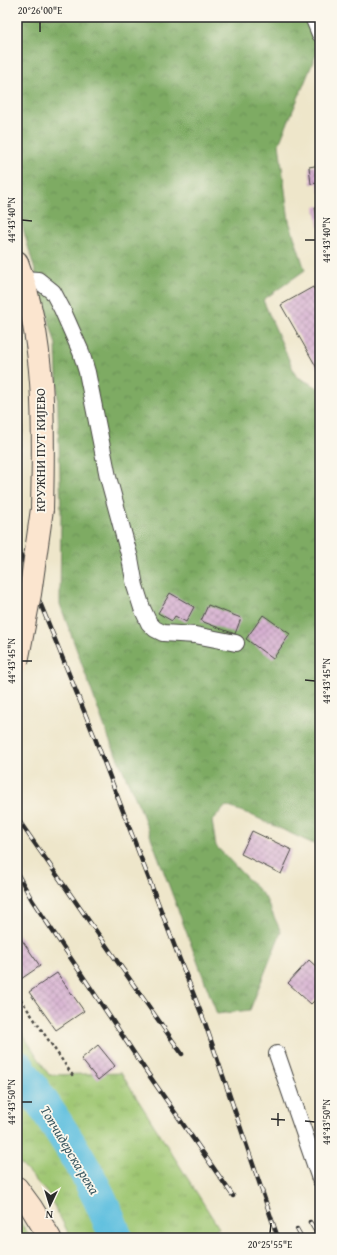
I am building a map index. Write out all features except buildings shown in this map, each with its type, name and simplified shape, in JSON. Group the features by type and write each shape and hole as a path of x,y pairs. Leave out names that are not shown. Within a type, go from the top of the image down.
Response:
{"main road":[{"name":"КРУЖНИ ПУТ КИЈЕВО","path":"17,662 30,594 42,509 43,473 41,389 38,354 34,325 20,271"},
{"path":"17,1188 31,1207 50,1238"}],"street":[{"path":"314,17 320,34"},
{"path":"20,271 38,280 53,292 81,352 87,372 108,477 130,558 135,586 142,608 149,623 163,633 195,635 236,643"},
{"path":"277,1054 320,1179"}],"path":[{"path":"17,994 72,1076"}],"green space":[{"path":"17,17 320,17 320,38 316,55 279,144 289,221 305,270 263,300 296,376 320,389 320,847 249,814 226,806 212,821 216,846 265,897 281,932 250,1010 217,1014 140,808 109,739 60,604 61,511 56,345 17,207"},
{"path":"17,389 23,428 17,463"},
{"path":"17,1025 49,1075 121,1073 219,1228 203,1238 71,1238 48,1194 17,1160"},
{"path":"17,1217 31,1238 17,1238"}],"waterway":[{"name":"Топчидерска река","path":"17,1066 59,1128 85,1170 97,1192 116,1238"}],"railway":[{"path":"17,546 95,738 205,1023 278,1238"},
{"path":"17,818 182,1054"},
{"path":"17,873 32,900 144,1068 233,1196"},
{"path":"310,1222 320,1238"},
{"path":"297,1229 302,1238"}]}
